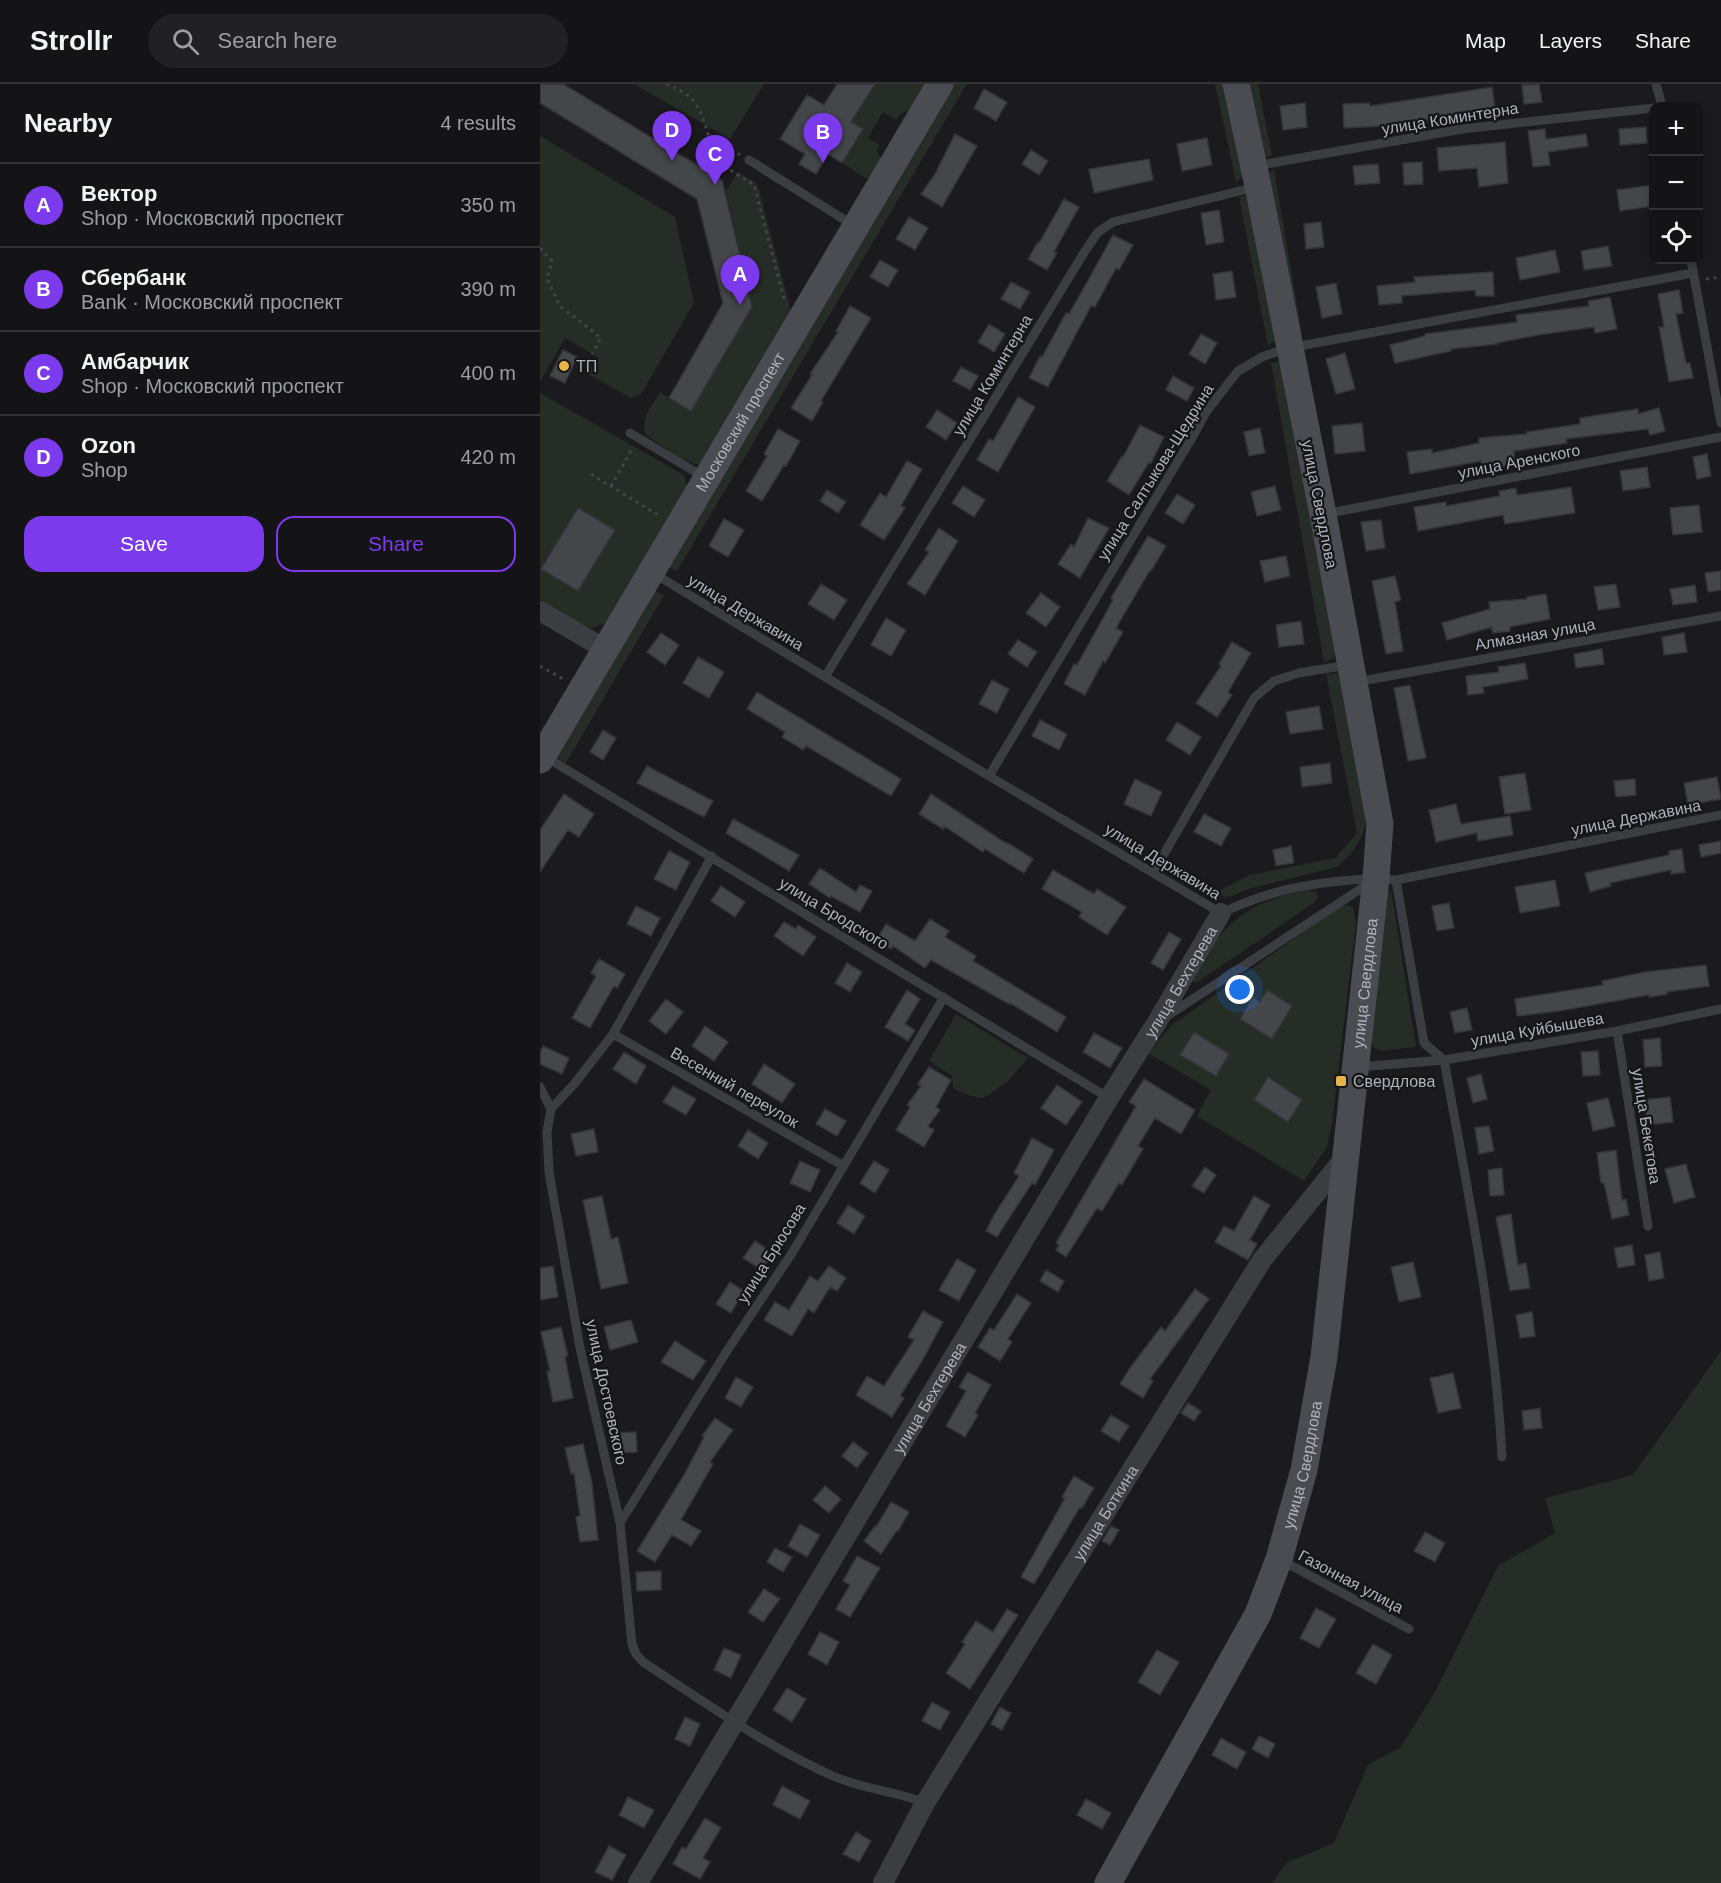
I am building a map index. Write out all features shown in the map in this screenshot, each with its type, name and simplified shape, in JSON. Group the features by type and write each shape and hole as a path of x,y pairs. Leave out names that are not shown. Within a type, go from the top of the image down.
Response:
{"street":[{"name":"Московский проспект","path":"541,758 940,84"},
{"name":"улица Свердлова","path":"1108,1883 1258,1614 1279,1559 1304,1470 1324,1357 1355,1067 1386,879 1380,824 1323,514 1236,84"},
{"path":"540,611 605,649"},
{"name":"улица Бехтерева","path":"638,1883 1221,913"},
{"name":"улица Боткина","path":"883,1883 925,1803 1262,1260 1346,1156"}],"lane":[{"path":"1656,84 1661,102"},
{"name":"улица Коминтерна","path":"825,677 1084,251 1098,232 1113,222 1256,176 1462,129 1649,108"},
{"path":"749,160 855,226"},
{"path":"1692,264 1721,423"},
{"name":"улица Салтыкова-Щедрина","path":"989,776 1206,412 1238,370 1264,356 1289,348 1693,273"},
{"path":"630,433 706,478"},
{"name":"улица Аренского","path":"1323,514 1721,437"},
{"name":"улица Державина","path":"651,572 1221,913 1274,891 1301,885 1386,879 1721,815"},
{"name":"Алмазная улица","path":"1153,873 1239,721 1254,698 1274,681 1299,673 1352,674 1721,616"},
{"name":"улица Бродского","path":"541,758 712,856 1109,1098"},
{"path":"540,1087 551,1109 575,1083 613,1034 712,856"},
{"path":"1157,1022 1386,879 1424,1043 1444,1060 1488,1304 1499,1391 1503,1457"},
{"name":"улица Брюсова","path":"620,1523 725,1354 792,1253 944,997"},
{"name":"улица Куйбышева","path":"1355,1067 1444,1060 1617,1031 1721,1009"},
{"name":"улица Бекетова","path":"1617,1031 1648,1226"},
{"name":"Весенний переулок","path":"613,1034 842,1166"},
{"name":"улица Достоевского","path":"551,1109 547,1132 551,1184 580,1348 620,1523 632,1644 636,1654 642,1662 798,1759 834,1777 874,1789 902,1794 925,1803"},
{"name":"Газонная улица","path":"1279,1559 1409,1629"}],"path":[{"path":"666,84 693,98 709,137 749,160"},
{"path":"724,166 754,185 788,310"},
{"path":"540,248 552,261 547,279 560,306 601,338 592,354"},
{"path":"610,486 636,442"},
{"path":"591,474 662,518"},
{"path":"540,666 564,680"}],"shaded area":[{"path":"634,84 764,84 730,139"},
{"path":"875,84 929,84 915,108 900,114 896,120 883,112 868,138 880,145 877,151 883,162 872,182 842,163 863,130 851,122"},
{"path":"954,84 967,84 677,571 669,567 667,562"},
{"path":"1215,84 1224,84 1244,175 1236,182"},
{"path":"1244,84 1258,84 1272,156 1266,157 1260,154"},
{"path":"540,136 675,217 694,303 641,394 631,398 588,374 598,357 565,338 540,382"},
{"path":"1274,170 1302,334 1297,335 1269,172"},
{"path":"738,172 756,183 759,190 791,311 702,465 680,457 646,435 644,424 647,413 660,392 691,411 752,307 726,191"},
{"path":"1246,196 1278,336 1268,345 1239,197"},
{"path":"1279,362 1284,370 1336,654 1332,659 1324,662 1271,363"},
{"path":"540,393 684,475 687,487 608,622 593,628 584,626 540,600"},
{"path":"651,592 664,595 566,763 556,757"},
{"path":"1338,673 1343,679 1366,817 1360,840 1351,854 1337,867 1248,889 1232,896 1225,897 1216,893 1249,875 1335,858 1357,833 1326,674"},
{"path":"1307,890 1316,892 1318,898 1312,904 1196,983 1191,980 1213,945 1237,919 1267,902"},
{"path":"1389,891 1392,895 1416,1047 1382,1051 1374,1048 1370,1039 1384,893"},
{"path":"1348,905 1353,908 1356,923 1332,1123 1327,1147 1304,1181 1197,1116 1211,1090 1148,1053 1171,1026 1340,906"},
{"path":"956,1014 1028,1058 1007,1082 984,1098 970,1096 953,1088 952,1076 929,1061"},
{"path":"1721,1351 1721,1883 1272,1883 1286,1863 1334,1843 1368,1765 1401,1747 1437,1688 1498,1566 1555,1533 1545,1498 1633,1475"}],"building":[{"path":"540,84 563,84 722,180 752,307 691,411 669,398 723,303 697,199 540,103"},
{"path":"837,84 875,84 851,122 863,129 842,163 828,154 816,174 799,164 805,154 780,139 807,95 824,105"},
{"path":"1539,84 1542,102 1524,104 1522,85"},
{"path":"1492,87 1495,108 1454,114 1455,117 1428,121 1427,119 1383,126 1344,128 1343,104 1370,103 1370,106"},
{"path":"984,89 1007,102 996,121 974,108"},
{"path":"1305,103 1307,127 1283,130 1280,106"},
{"path":"1646,127 1647,143 1620,145 1619,129"},
{"path":"1545,129 1546,139 1586,134 1588,146 1548,152 1550,165 1533,167 1528,131"},
{"path":"955,134 977,146 942,207 921,194 935,174"},
{"path":"1207,138 1212,165 1182,171 1177,144"},
{"path":"1505,142 1508,183 1479,187 1477,168 1439,171 1437,148"},
{"path":"1031,150 1048,161 1039,175 1022,164"},
{"path":"1149,159 1153,180 1094,193 1089,169"},
{"path":"1422,162 1423,184 1404,185 1403,163"},
{"path":"1378,164 1380,183 1355,185 1353,166"},
{"path":"1649,186 1649,207 1620,211 1617,190"},
{"path":"1064,199 1079,207 1054,252 1057,253 1047,270 1028,259"},
{"path":"1219,210 1224,242 1206,245 1201,213"},
{"path":"909,217 928,228 915,250 896,239"},
{"path":"1321,222 1324,247 1306,249 1304,224"},
{"path":"1113,235 1133,245 1119,270 1116,268 1095,307 1091,306 1048,387 1029,378 1066,313 1069,314"},
{"path":"1608,246 1612,266 1584,270 1581,251"},
{"path":"1555,250 1560,272 1520,280 1516,258"},
{"path":"880,260 898,270 888,287 870,277"},
{"path":"1232,271 1236,297 1216,300 1213,274"},
{"path":"1493,272 1494,296 1476,296 1475,290 1402,296 1402,303 1379,305 1377,286 1415,282 1414,277"},
{"path":"1011,282 1030,292 1020,309 1001,299"},
{"path":"1336,283 1342,314 1322,318 1316,287"},
{"path":"1679,290 1683,313 1676,314 1686,363 1690,363 1693,378 1669,382 1659,327 1664,327 1658,294"},
{"path":"1610,297 1617,329 1595,333 1594,327 1538,335 1498,344 1451,349 1451,351 1395,363 1390,345 1425,336 1425,334 1517,322 1516,315 1589,306 1588,301"},
{"path":"850,306 871,318 821,401 823,402 812,421 791,408 838,332 836,331"},
{"path":"989,324 1005,334 994,352 978,342"},
{"path":"1201,334 1217,343 1205,364 1189,354"},
{"name":"ТП","path":"563,350 577,357 565,383 550,376"},
{"path":"1345,353 1355,389 1336,394 1326,359"},
{"path":"961,367 978,376 970,390 953,381"},
{"path":"1173,376 1194,388 1187,401 1166,390"},
{"path":"1018,397 1035,407 998,472 977,460 989,439 993,441"},
{"path":"1659,408 1665,431 1650,435 1648,429 1566,439 1567,443 1514,451 1515,465 1482,468 1481,461 1410,474 1407,452 1432,449 1432,453 1479,443 1479,438 1527,434 1526,432 1580,424 1580,418 1638,409 1638,414"},
{"path":"937,410 957,423 946,440 926,427"},
{"path":"1362,423 1365,451 1335,454 1332,426"},
{"path":"1140,425 1164,437 1151,463 1149,462 1129,495 1107,481"},
{"path":"1260,428 1265,453 1249,456 1244,432"},
{"path":"778,429 800,441 762,501 746,491 767,456 764,454"},
{"path":"1707,454 1711,476 1697,479 1693,457"},
{"path":"907,461 922,469 901,506 905,508 884,540 860,525 880,493 886,497"},
{"path":"1647,467 1650,487 1623,491 1620,471"},
{"path":"963,486 985,500 974,517 952,503"},
{"path":"1275,486 1281,510 1257,516 1251,492"},
{"path":"1571,487 1575,513 1505,524 1503,515 1418,531 1414,507 1446,502 1446,506 1500,496 1499,491 1516,488 1517,495"},
{"path":"827,490 846,502 838,513 820,501"},
{"path":"1177,494 1195,505 1183,524 1165,513"},
{"path":"1699,505 1702,532 1673,535 1670,508"},
{"path":"578,508 615,530 578,591 541,569"},
{"path":"1088,518 1109,528 1080,578 1058,564 1071,544 1074,547"},
{"path":"724,519 744,530 728,557 709,546"},
{"path":"1381,520 1385,548 1366,551 1361,522"},
{"path":"939,528 958,541 925,595 907,584 929,552 925,550"},
{"path":"1148,536 1166,546 1116,628 1123,632 1105,663 1103,661 1085,695 1064,684 1074,664 1077,665 1113,600 1111,598"},
{"path":"1286,556 1290,576 1265,582 1260,561"},
{"path":"1721,571 1721,590 1708,592 1705,573"},
{"path":"1395,576 1401,600 1395,602 1403,651 1386,654 1372,581"},
{"path":"821,584 847,600 834,620 808,604"},
{"path":"1616,584 1620,607 1598,610 1594,587"},
{"path":"1695,585 1697,602 1673,605 1670,589"},
{"path":"1041,593 1060,607 1046,627 1026,613"},
{"path":"1546,594 1550,619 1510,627 1510,631 1492,633 1492,627 1447,640 1442,623 1490,609 1489,602 1527,599 1527,597"},
{"path":"886,618 906,630 891,656 871,645"},
{"path":"1301,621 1304,644 1279,647 1276,625"},
{"path":"661,633 679,645 665,665 647,652"},
{"path":"1684,633 1687,652 1664,655 1662,637"},
{"path":"1018,640 1037,652 1027,667 1008,654"},
{"path":"1232,642 1251,653 1228,692 1232,695 1217,717 1196,703 1221,666 1219,664"},
{"path":"1602,649 1604,664 1576,668 1574,654"},
{"path":"698,657 724,672 709,698 683,683"},
{"path":"1525,663 1528,679 1483,687 1484,693 1468,695 1466,676 1499,672 1498,667"},
{"path":"992,680 1009,689 997,713 979,704"},
{"path":"1410,685 1426,758 1408,761 1394,688"},
{"path":"757,692 901,779 891,796 806,746 803,750 782,737 785,732 747,709"},
{"path":"1319,706 1323,729 1290,734 1286,712"},
{"path":"1040,720 1067,734 1059,750 1032,736"},
{"path":"1177,722 1201,737 1190,755 1166,740"},
{"path":"603,730 616,738 603,760 590,752"},
{"path":"1330,763 1332,783 1302,787 1300,767"},
{"path":"647,766 713,801 704,817 637,783"},
{"path":"1525,773 1531,810 1505,814 1499,777"},
{"path":"1717,777 1721,799 1688,805 1684,783"},
{"path":"1135,779 1162,792 1151,816 1124,804"},
{"path":"1635,779 1636,795 1616,797 1614,781"},
{"path":"564,794 594,814 579,837 568,830 540,872 540,830"},
{"path":"931,794 1033,859 1024,873 985,849 983,852 944,826 943,829 919,814"},
{"path":"1456,804 1461,824 1510,816 1513,835 1478,841 1477,833 1436,842 1429,810"},
{"path":"1204,814 1231,828 1221,846 1194,832"},
{"path":"733,819 799,855 789,871 726,833"},
{"path":"1721,841 1721,853 1701,857 1699,845"},
{"path":"1291,846 1294,863 1276,866 1273,850"},
{"path":"1682,849 1685,872 1671,874 1671,870 1610,883 1611,886 1590,892 1585,873 1669,855 1669,851"},
{"path":"669,851 690,862 676,890 654,879"},
{"path":"820,868 856,892 860,885 872,891 860,912 831,896 830,898 809,884"},
{"path":"1053,870 1094,894 1097,889 1126,907 1107,935 1079,917 1082,912 1042,889"},
{"path":"1555,880 1560,906 1520,913 1515,887"},
{"path":"721,886 745,902 735,917 711,901"},
{"path":"1449,903 1454,928 1437,931 1432,906"},
{"path":"636,906 660,918 651,936 627,924"},
{"path":"930,919 949,931 945,937 976,956 973,961 1066,1017 1057,1032 1010,1003 931,960 925,968 893,946 891,949 876,940 886,924 915,941"},
{"path":"784,922 796,929 798,925 816,937 803,956 774,936"},
{"path":"1169,932 1181,939 1163,970 1151,963"},
{"path":"599,959 625,974 617,988 614,986 590,1028 572,1018 596,976 591,973"},
{"path":"847,963 862,972 850,992 835,983"},
{"path":"1706,965 1709,986 1517,1016 1515,999 1603,985 1602,981 1645,972"},
{"path":"907,990 920,999 905,1024 915,1030 908,1041 885,1027"},
{"path":"1267,990 1292,1006 1272,1039 1240,1019 1253,997 1260,1002"},
{"path":"666,999 683,1012 666,1034 649,1021"},
{"path":"1467,1008 1472,1030 1455,1033 1450,1012"},
{"path":"705,1026 728,1042 714,1061 692,1046"},
{"path":"1194,1032 1229,1054 1216,1076 1180,1055"},
{"path":"1094,1033 1122,1048 1110,1068 1083,1052"},
{"path":"1660,1038 1662,1066 1645,1067 1643,1040"},
{"path":"543,1046 569,1058 562,1074 540,1064 540,1053"},
{"path":"1598,1051 1600,1075 1583,1076 1581,1052"},
{"path":"624,1052 646,1066 636,1084 613,1069"},
{"path":"764,1064 795,1084 782,1103 752,1084"},
{"path":"929,1067 951,1080 936,1107 940,1110 928,1126 934,1130 924,1147 896,1130 910,1107 907,1105 921,1086 918,1084"},
{"path":"1481,1074 1487,1099 1473,1103 1467,1078"},
{"path":"1268,1077 1302,1100 1288,1122 1254,1100"},
{"path":"1144,1079 1195,1110 1181,1134 1155,1118 1138,1146 1143,1149 1122,1185 1119,1183 1102,1211 1097,1208 1066,1257 1056,1250 1059,1245 1056,1243 1136,1106 1129,1102"},
{"path":"1057,1085 1082,1102 1066,1125 1041,1108"},
{"path":"673,1086 696,1099 686,1115 663,1102"},
{"path":"1670,1097 1673,1122 1648,1125 1644,1100"},
{"path":"1608,1098 1615,1126 1593,1131 1587,1103"},
{"path":"825,1109 846,1121 837,1136 816,1124"},
{"path":"1489,1126 1494,1151 1479,1154 1475,1128"},
{"path":"594,1129 598,1152 576,1156 571,1134"},
{"path":"748,1130 768,1143 758,1159 738,1146"},
{"path":"1032,1138 1054,1150 1035,1185 1032,1183 997,1237 986,1231 1019,1176 1014,1173"},
{"path":"1616,1150 1622,1200 1626,1199 1629,1215 1612,1219 1604,1183 1601,1183 1597,1153"},
{"path":"800,1161 820,1170 810,1192 790,1183"},
{"path":"874,1161 889,1170 875,1193 860,1183"},
{"path":"1686,1164 1695,1197 1674,1203 1665,1169"},
{"path":"1205,1167 1216,1175 1204,1193 1192,1186"},
{"path":"1502,1168 1504,1195 1490,1196 1488,1170"},
{"path":"602,1196 611,1239 618,1237 628,1283 601,1289 583,1200"},
{"path":"1254,1196 1270,1205 1250,1240 1257,1244 1248,1260 1215,1242 1224,1226 1234,1231"},
{"path":"848,1205 865,1216 854,1234 837,1223"},
{"path":"1511,1214 1518,1265 1526,1263 1530,1288 1510,1291 1496,1217"},
{"path":"755,1241 773,1253 762,1270 743,1258"},
{"path":"1632,1245 1635,1265 1618,1268 1614,1248"},
{"path":"1660,1252 1664,1278 1649,1281 1645,1255"},
{"path":"957,1259 976,1270 959,1301 939,1290"},
{"path":"1413,1262 1421,1297 1399,1302 1391,1267"},
{"path":"553,1266 558,1297 540,1300 540,1268"},
{"path":"829,1266 846,1278 837,1291 830,1287 814,1313 808,1309 792,1336 764,1320 775,1302 789,1310 810,1276 818,1281"},
{"path":"1046,1270 1064,1281 1058,1292 1040,1281"},
{"path":"730,1282 744,1291 731,1313 716,1304"},
{"path":"1195,1289 1209,1299 1150,1379 1153,1381 1143,1398 1120,1384 1161,1327 1165,1331"},
{"path":"1017,1294 1031,1303 1008,1339 1012,1342 1000,1361 978,1347 990,1328 994,1330"},
{"path":"923,1311 943,1322 900,1396 904,1398 892,1417 856,1395 867,1376 884,1386 914,1340 908,1337"},
{"path":"1532,1312 1535,1336 1520,1338 1516,1315"},
{"path":"631,1320 638,1342 610,1350 604,1327"},
{"path":"561,1327 568,1356 565,1357 573,1398 553,1402 547,1371 550,1371 541,1332"},
{"path":"675,1341 706,1361 693,1380 661,1362"},
{"path":"968,1372 991,1385 965,1437 946,1426 966,1391 959,1387"},
{"path":"1453,1373 1461,1408 1438,1413 1430,1378"},
{"path":"736,1377 753,1387 741,1407 725,1398"},
{"path":"1188,1403 1201,1411 1194,1421 1181,1413"},
{"path":"1540,1408 1542,1428 1524,1430 1522,1411"},
{"path":"1111,1415 1129,1426 1119,1442 1101,1431"},
{"path":"715,1418 733,1430 710,1462 713,1464 681,1520 701,1531 691,1546 672,1535 655,1562 637,1551 684,1475 704,1437 702,1436"},
{"path":"636,1432 637,1452 614,1453 613,1433"},
{"path":"853,1442 868,1453 857,1468 842,1456"},
{"path":"583,1444 592,1483 598,1540 580,1542 576,1517 580,1516 574,1473 571,1474 565,1448"},
{"path":"1074,1476 1094,1488 1082,1508 1080,1507 1034,1584 1021,1577 1065,1498 1062,1497"},
{"path":"825,1486 841,1499 829,1513 813,1500"},
{"path":"891,1502 909,1512 881,1554 864,1541 876,1527"},
{"path":"800,1524 820,1535 807,1557 788,1546"},
{"path":"1111,1526 1119,1530 1110,1545 1102,1541"},
{"path":"1425,1532 1445,1543 1435,1562 1414,1551"},
{"path":"775,1548 792,1557 783,1572 767,1562"},
{"path":"857,1556 880,1568 850,1617 836,1609 850,1585 843,1581"},
{"path":"661,1571 661,1590 637,1591 636,1572"},
{"path":"764,1589 780,1599 763,1622 748,1612"},
{"path":"1316,1608 1336,1619 1319,1648 1300,1638"},
{"path":"1007,1609 1018,1615 970,1689 946,1673 965,1644 962,1642 976,1621 993,1632"},
{"path":"820,1632 839,1642 827,1665 808,1654"},
{"path":"1373,1644 1392,1655 1376,1684 1356,1673"},
{"path":"724,1648 741,1655 731,1678 714,1670"},
{"path":"1157,1650 1179,1662 1160,1695 1138,1682"},
{"path":"787,1688 806,1699 792,1722 773,1710"},
{"path":"932,1702 950,1712 940,1730 922,1721"},
{"path":"1000,1707 1011,1713 1002,1730 991,1724"},
{"path":"685,1717 700,1724 690,1746 675,1739"},
{"path":"1259,1736 1275,1744 1268,1758 1252,1749"},
{"path":"1221,1738 1246,1752 1237,1769 1212,1755"},
{"path":"782,1786 810,1801 800,1819 773,1805"},
{"path":"628,1797 654,1810 644,1828 619,1815"},
{"path":"1086,1799 1111,1813 1102,1829 1077,1815"},
{"path":"705,1818 721,1828 703,1858 710,1862 700,1879 673,1864 682,1847 686,1849"},
{"path":"856,1832 871,1841 859,1862 843,1854"},
{"path":"609,1846 626,1855 612,1880 595,1872"}],"place":[{"name":"Ozon","path":"672,161"},
{"name":"Сбербанк","path":"823,163"},
{"name":"Амбарчик","path":"715,185"},
{"name":"Вектор","path":"740,305"},
{"name":"ТП","path":"564,366"},
{"name":"Свердлова","path":"1341,1081"}]}
